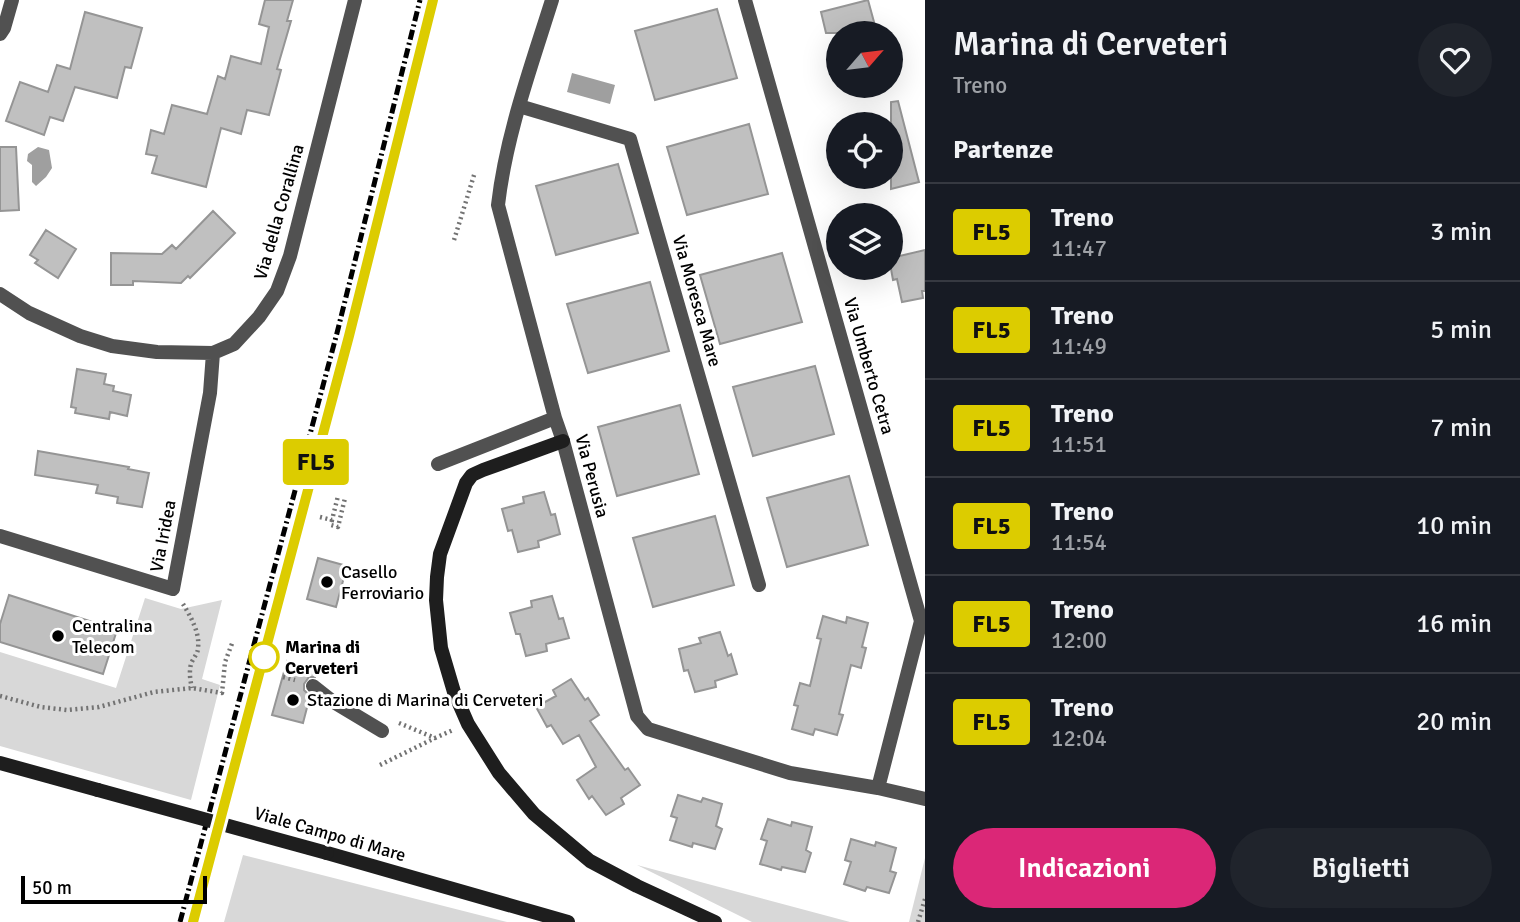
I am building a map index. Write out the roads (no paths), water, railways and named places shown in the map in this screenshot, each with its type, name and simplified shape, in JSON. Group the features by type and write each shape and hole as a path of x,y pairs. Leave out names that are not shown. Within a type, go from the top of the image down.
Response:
{"street":[{"path":"0,34 12,0"},
{"name":"Via della Corallina","path":"213,353 234,344 277,290 290,256 355,0"},
{"name":"Via Perusia","path":"552,0 519,106 501,176 498,205 637,716 648,729 790,773 925,799"},
{"name":"Via Umberto Cetra","path":"745,0 923,621"},
{"name":"Via Moresca Mare","path":"519,106 630,139 759,584"},
{"path":"0,294 29,313 80,336 111,346 157,352 213,353"},
{"name":"Via Iridea","path":"0,536 173,589 210,393 213,353"},
{"path":"438,464 555,418"},
{"path":"563,440 472,475 466,483 440,554 436,577 441,648 454,692 468,723 499,773 534,814 590,861 715,922"},
{"path":"878,788 923,621"},
{"path":"313,686 332,701 382,731"},
{"name":"Viale Campo di Mare","path":"0,763 568,922"}],"railway":[{"path":"180,922 337,333 420,0"},
{"path":"194,922 350,336 433,0"}],"train":[{"name":"FL5","path":"193,922 349,336 433,0"}],"place":[{"name":"Casello Ferroviario","path":"327,582"},
{"name":"Centralina Telecom","path":"58,636"},
{"name":"Marina di Cerveteri","path":"264,657"},
{"name":"Stazione di Marina di Cerveteri","path":"293,700"}]}
